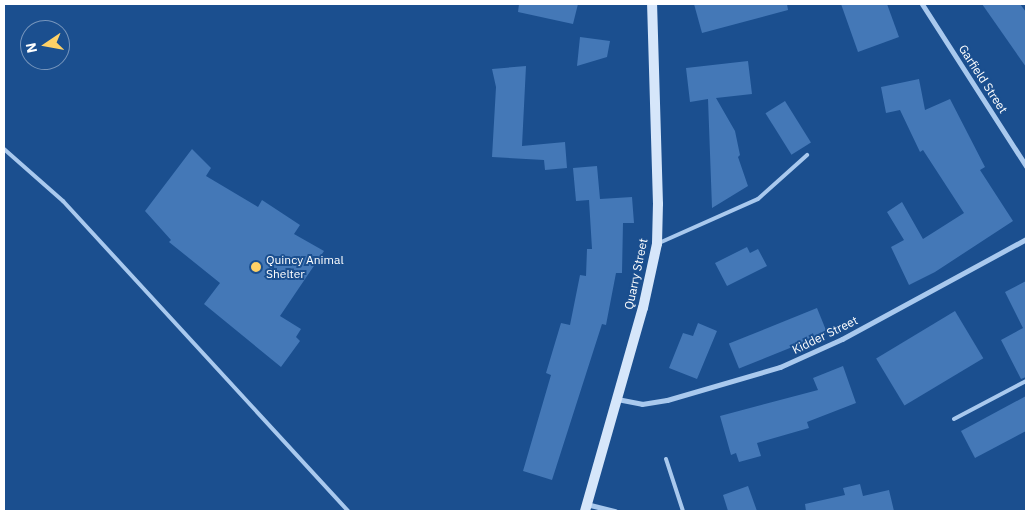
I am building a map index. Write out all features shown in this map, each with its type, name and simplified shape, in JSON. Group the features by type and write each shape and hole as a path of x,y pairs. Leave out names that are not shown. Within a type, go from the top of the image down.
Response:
{"main road":[{"name":"Quarry Street","path":"586,508 647,293 656,244 658,204 652,4"}],"street":[{"name":"Garfield Street","path":"922,4 1026,166"},
{"name":"Kidder Street","path":"616,399 642,404 667,400 780,367 842,339 1026,239"},
{"path":"586,508 615,511"}],"lane":[{"path":"4,149 63,201 348,511"},
{"path":"656,244 758,199 807,155"},
{"path":"954,419 1026,381"},
{"path":"666,459 683,511"}],"building":[{"path":"519,4 578,4 573,24 518,12"},
{"path":"694,4 787,4 788,10 702,33"},
{"path":"841,4 887,4 899,37 858,52"},
{"path":"982,4 1020,4 1026,12 1026,67"},
{"path":"580,37 610,41 607,57 577,66"},
{"path":"748,61 752,94 716,98 735,131 740,155 738,157 748,186 712,208 708,99 690,102 686,68"},
{"path":"526,66 522,146 565,142 567,168 545,170 544,160 492,157 496,87 492,69"},
{"path":"919,79 925,110 950,99 985,167 980,170 1013,221 935,272 909,285 891,247 904,240 887,212 902,202 923,239 964,213 923,150 920,152 900,110 886,113 881,87"},
{"path":"785,101 811,143 791,155 765,113"},
{"name":"Quincy Animal Shelter","path":"192,149 211,168 206,176 258,207 262,200 300,225 294,234 324,251 280,316 301,329 296,337 300,341 281,367 204,304 220,283 169,242 171,240 145,211"},
{"path":"597,166 600,199 632,197 634,223 623,223 622,273 616,273 606,325 602,324 552,480 523,471 551,375 546,373 561,323 570,325 580,275 586,276 587,249 592,249 589,200 576,201 573,168"},
{"path":"747,247 750,253 758,249 767,266 727,286 715,263"},
{"path":"1026,281 1026,377 1021,379 1001,340 1023,328 1005,292"},
{"path":"817,308 827,333 739,369 729,344"},
{"path":"955,311 983,358 904,406 876,358"},
{"path":"698,323 717,331 697,379 669,368 683,333 693,336"},
{"path":"843,366 856,403 807,422 809,428 757,443 761,456 739,462 736,453 731,455 720,416 818,390 813,378"},
{"path":"1026,396 1026,431 975,458 961,431"},
{"path":"860,484 863,496 889,490 894,511 806,511 805,504 845,495 843,488"},
{"path":"748,486 757,511 728,511 723,495"}],"place":[{"name":"Quincy Animal Shelter","path":"256,267"}]}
